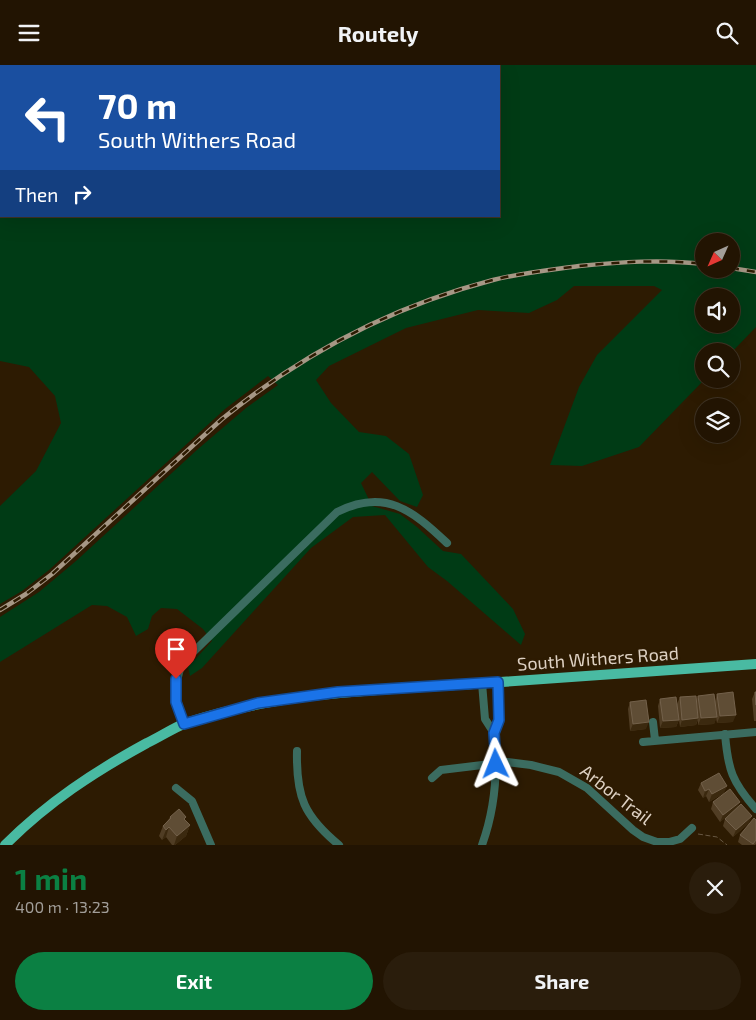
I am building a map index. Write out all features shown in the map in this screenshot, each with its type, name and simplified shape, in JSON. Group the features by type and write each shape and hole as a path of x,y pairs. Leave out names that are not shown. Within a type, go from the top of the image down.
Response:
{"main road":[{"name":"South Withers Road","path":"5,845 72,787 107,765 184,724 258,703 338,692 756,664"}],"street":[{"path":"63,65 78,65"},
{"path":"184,724 176,702 176,679 182,663 337,512 359,503 374,501 402,507 419,518 447,543"},
{"path":"482,845 494,791 496,764 494,733 499,720 498,682"},
{"path":"482,683 485,719 494,733"},
{"path":"654,722 655,741"},
{"path":"643,741 756,732"},
{"path":"724,735 730,771 736,784 756,809"},
{"path":"297,751 300,795 308,813 319,829 339,845"},
{"name":"Arbor Trail","path":"432,778 441,771 507,763 532,765 559,771 587,788 643,837 657,842 669,842 680,839 692,828"},
{"path":"176,788 192,801 211,845"}],"path":[{"path":"692,828 697,834 717,837 727,845"}],"green space":[{"path":"500,65 756,65 756,327 740,344 695,343 696,388 639,447 582,466 550,465 579,387 597,355 662,290 654,286 574,286 557,300 529,313 478,310 406,328 329,366 316,380 331,403 359,432 386,436 409,454 423,495 417,507 400,501 372,472 361,483 372,506 400,514 443,551 461,554 513,609 525,634 521,645 428,567 385,515 353,517 311,548 202,668 190,676 188,667 212,641 203,629 177,609 161,608 152,616 148,629 136,636 127,617 107,606 92,605 0,662 0,617 39,592 76,561 198,449 246,408 278,385 268,376 225,409 49,570 22,591 0,604 0,506 36,471 61,423 55,396 29,367 0,361 0,217 500,217"}],"building":[{"path":"733,692 736,715 720,716 717,694"},
{"path":"714,694 717,717 701,718 698,696"},
{"path":"696,696 698,718 682,720 680,697"},
{"path":"676,697 679,720 663,721 660,699"},
{"path":"646,700 649,722 633,724 630,702"},
{"path":"719,773 727,786 712,794 709,789 705,791 701,783"},
{"path":"730,789 740,802 723,815 713,802"},
{"path":"741,804 752,816 736,830 725,819"},
{"path":"179,809 186,817 184,819 190,825 177,836 169,827 166,830 163,826"},
{"path":"754,818 756,820 756,840 753,844 740,835"}],"railway":[{"path":"0,610 26,594 52,574 222,419 253,395 317,353 384,318 456,291 514,275 625,262 657,261 695,263"},
{"path":"740,269 756,272"}],"route":[{"path":"176,679 176,702 184,724 258,703 338,692 498,682 499,720 494,733 496,764"}]}
